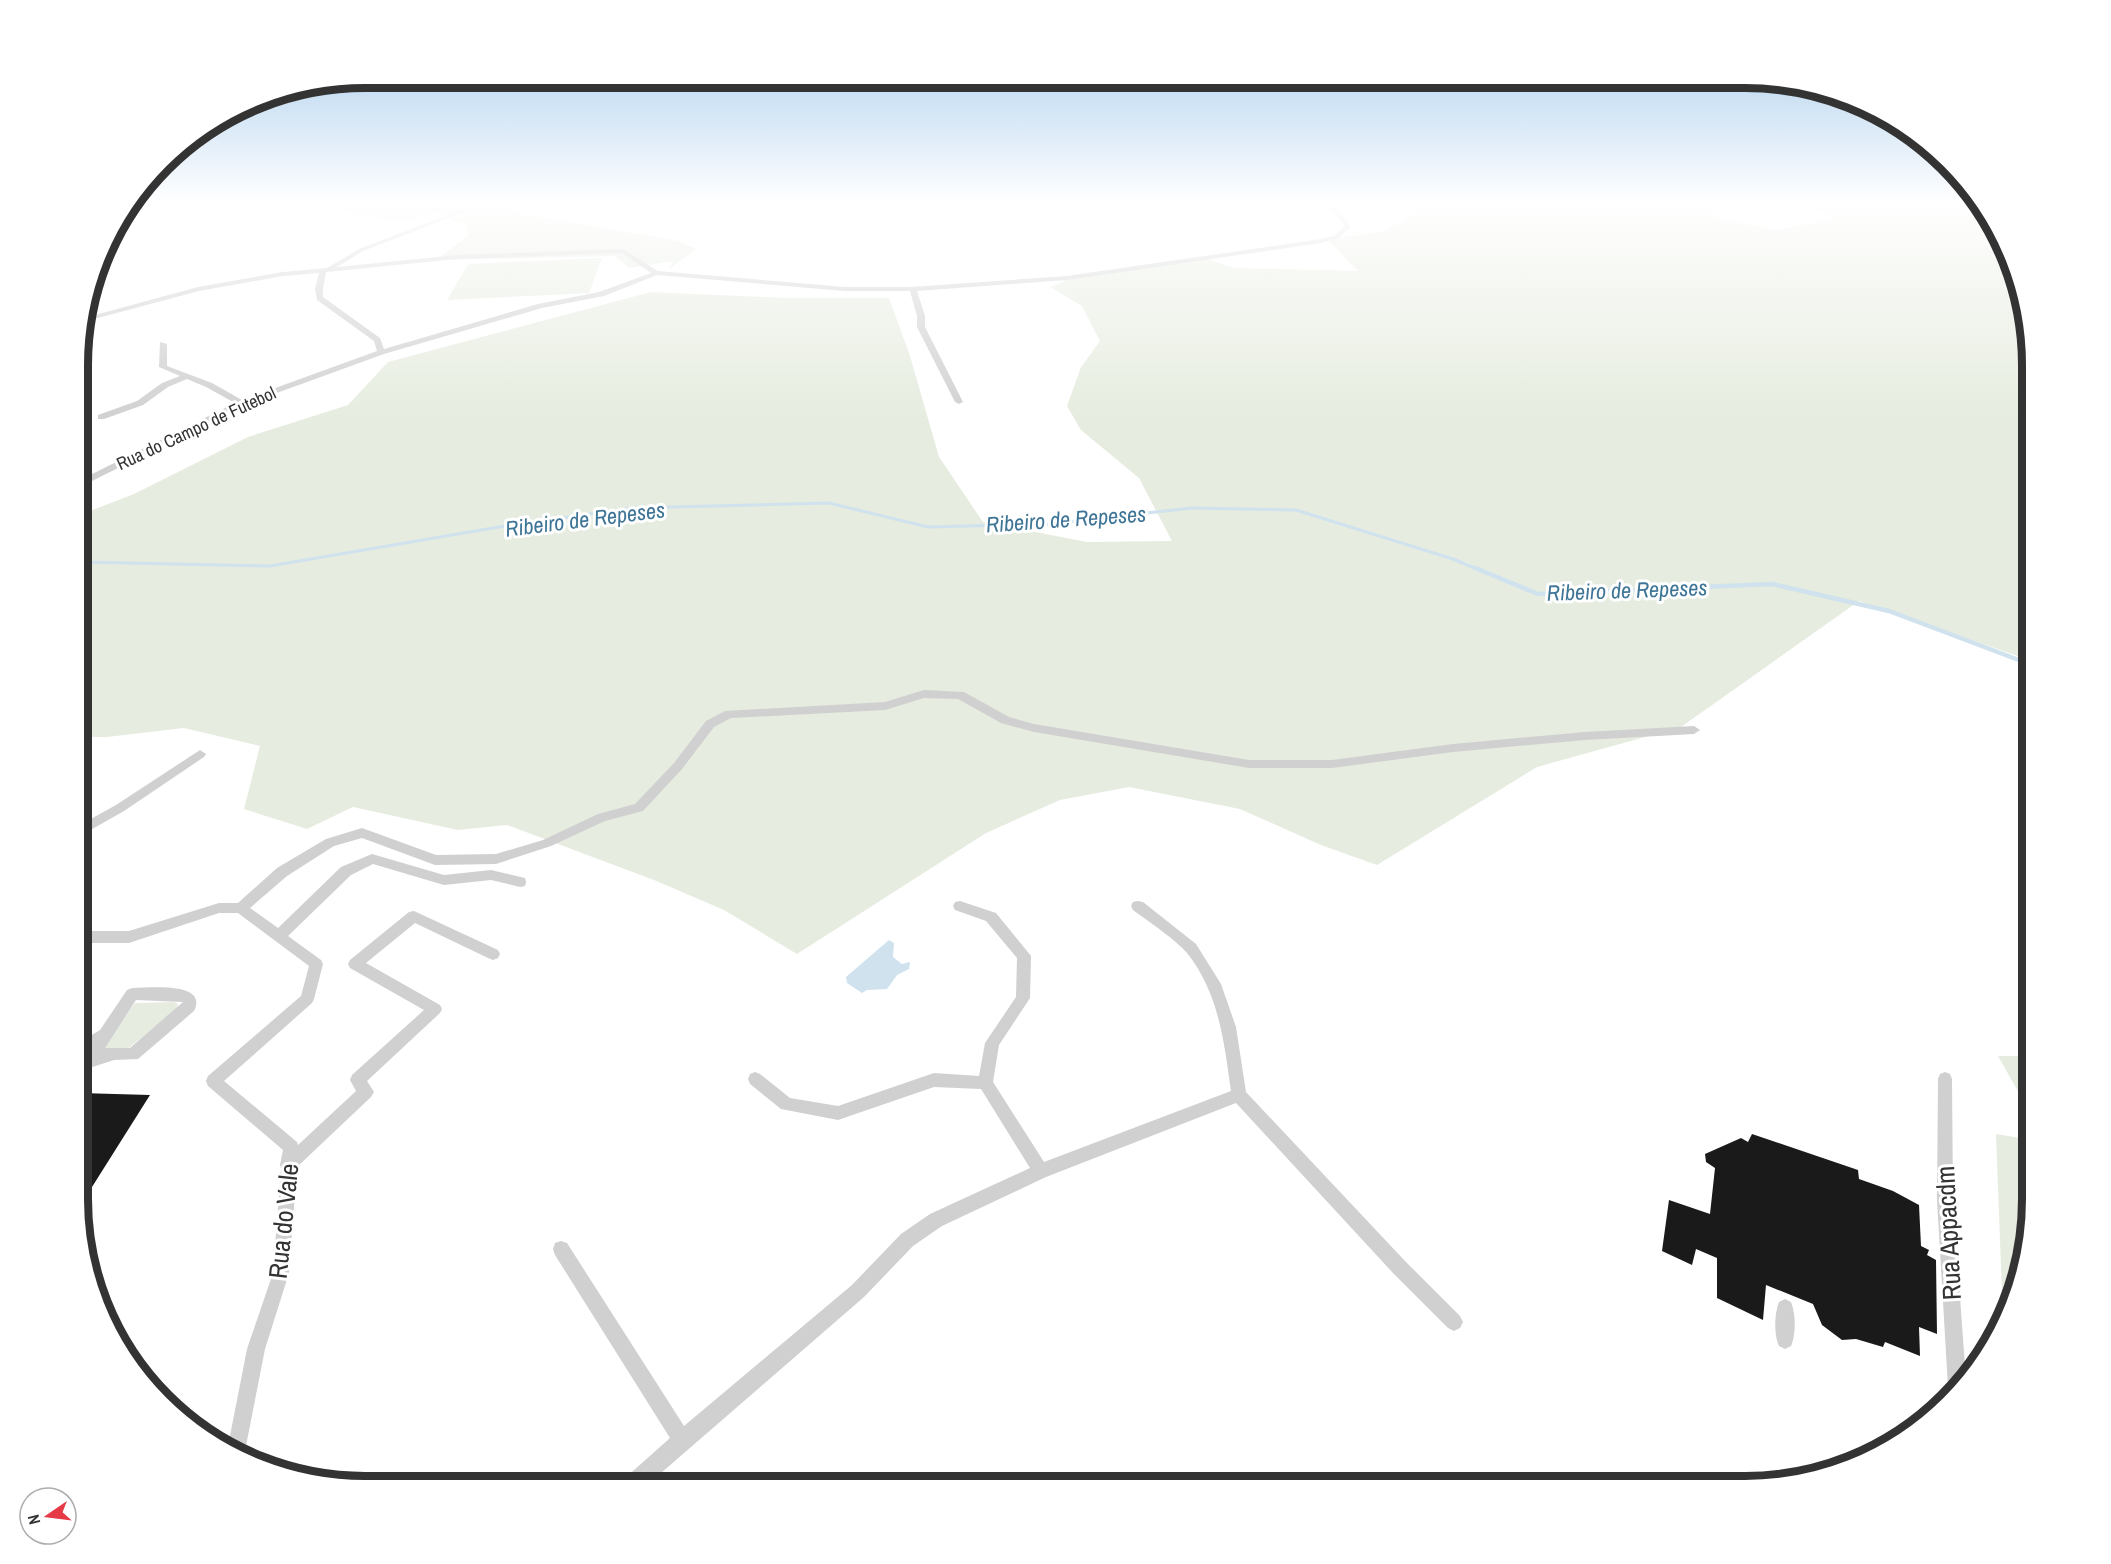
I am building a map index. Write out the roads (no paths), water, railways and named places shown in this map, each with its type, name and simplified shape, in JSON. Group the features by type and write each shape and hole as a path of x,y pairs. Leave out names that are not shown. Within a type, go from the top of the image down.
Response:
{"street":[{"path":"93,317 222,284 292,275"},
{"path":"322,275 320,298 377,340 381,344 381,352"},
{"name":"Rua do Campo de Futebol","path":"88,480 241,403 381,352 541,306 601,294 651,275"},
{"path":"679,275 845,289 913,289 1088,275"},
{"path":"913,289 921,316 921,327 959,402"},
{"path":"163,344 163,367 209,386 241,403"},
{"path":"101,417 140,403 165,385 186,377"},
{"path":"88,937 129,937 219,908 241,908 282,872 330,842 362,833 435,860 496,859 547,843 602,817 639,808 678,766 710,724 729,714 885,706 924,694 960,695 1005,720 1034,728 1249,764 1332,764 1453,748 1574,736 1694,730"},
{"path":"88,826 120,808 200,754"},
{"path":"279,936 346,871 372,859 444,880 491,875 520,882"},
{"path":"960,906 991,917 1024,956 1023,998 992,1043 985,1083 1041,1171"},
{"path":"1138,906 1191,948 1216,988 1229,1027 1239,1095 1399,1267 1454,1322"},
{"name":"Rua do Vale","path":"237,1444 256,1349 281,1273 291,1147 213,1081 307,999 316,964 241,908"},
{"path":"288,1165 366,1092 357,1080 435,1009 355,964 414,916 493,954"},
{"path":"132,994 188,997 189,1007 184,1013 133,1054 98,1054 96,1049 105,1034 132,994"},
{"path":"88,1045 105,1034"},
{"path":"88,1063 121,1054"},
{"path":"755,1079 786,1104 838,1113 934,1080 985,1083"},
{"name":"Rua Appacdm","path":"1945,1079 1945,1200 1956,1378"},
{"path":"641,1476 858,1291 907,1240 936,1220 1041,1171 1239,1095"},
{"path":"561,1249 682,1440"},
{"path":"1785,1308 1785,1340"}],"water":[{"path":"889,940 894,943 893,957 902,964 910,962 909,969 897,975 887,989 867,990 862,993 847,983 846,977"}],"waterway":[{"name":"Ribeiro de Repeses","path":"88,562 270,566 499,527 631,508 829,503 928,527 1050,524 1191,508 1296,510 1453,559 1479,570"},
{"name":"Ribeiro de Repeses","path":"1475,568 1538,594 1772,584 1889,611 2022,661"}]}
